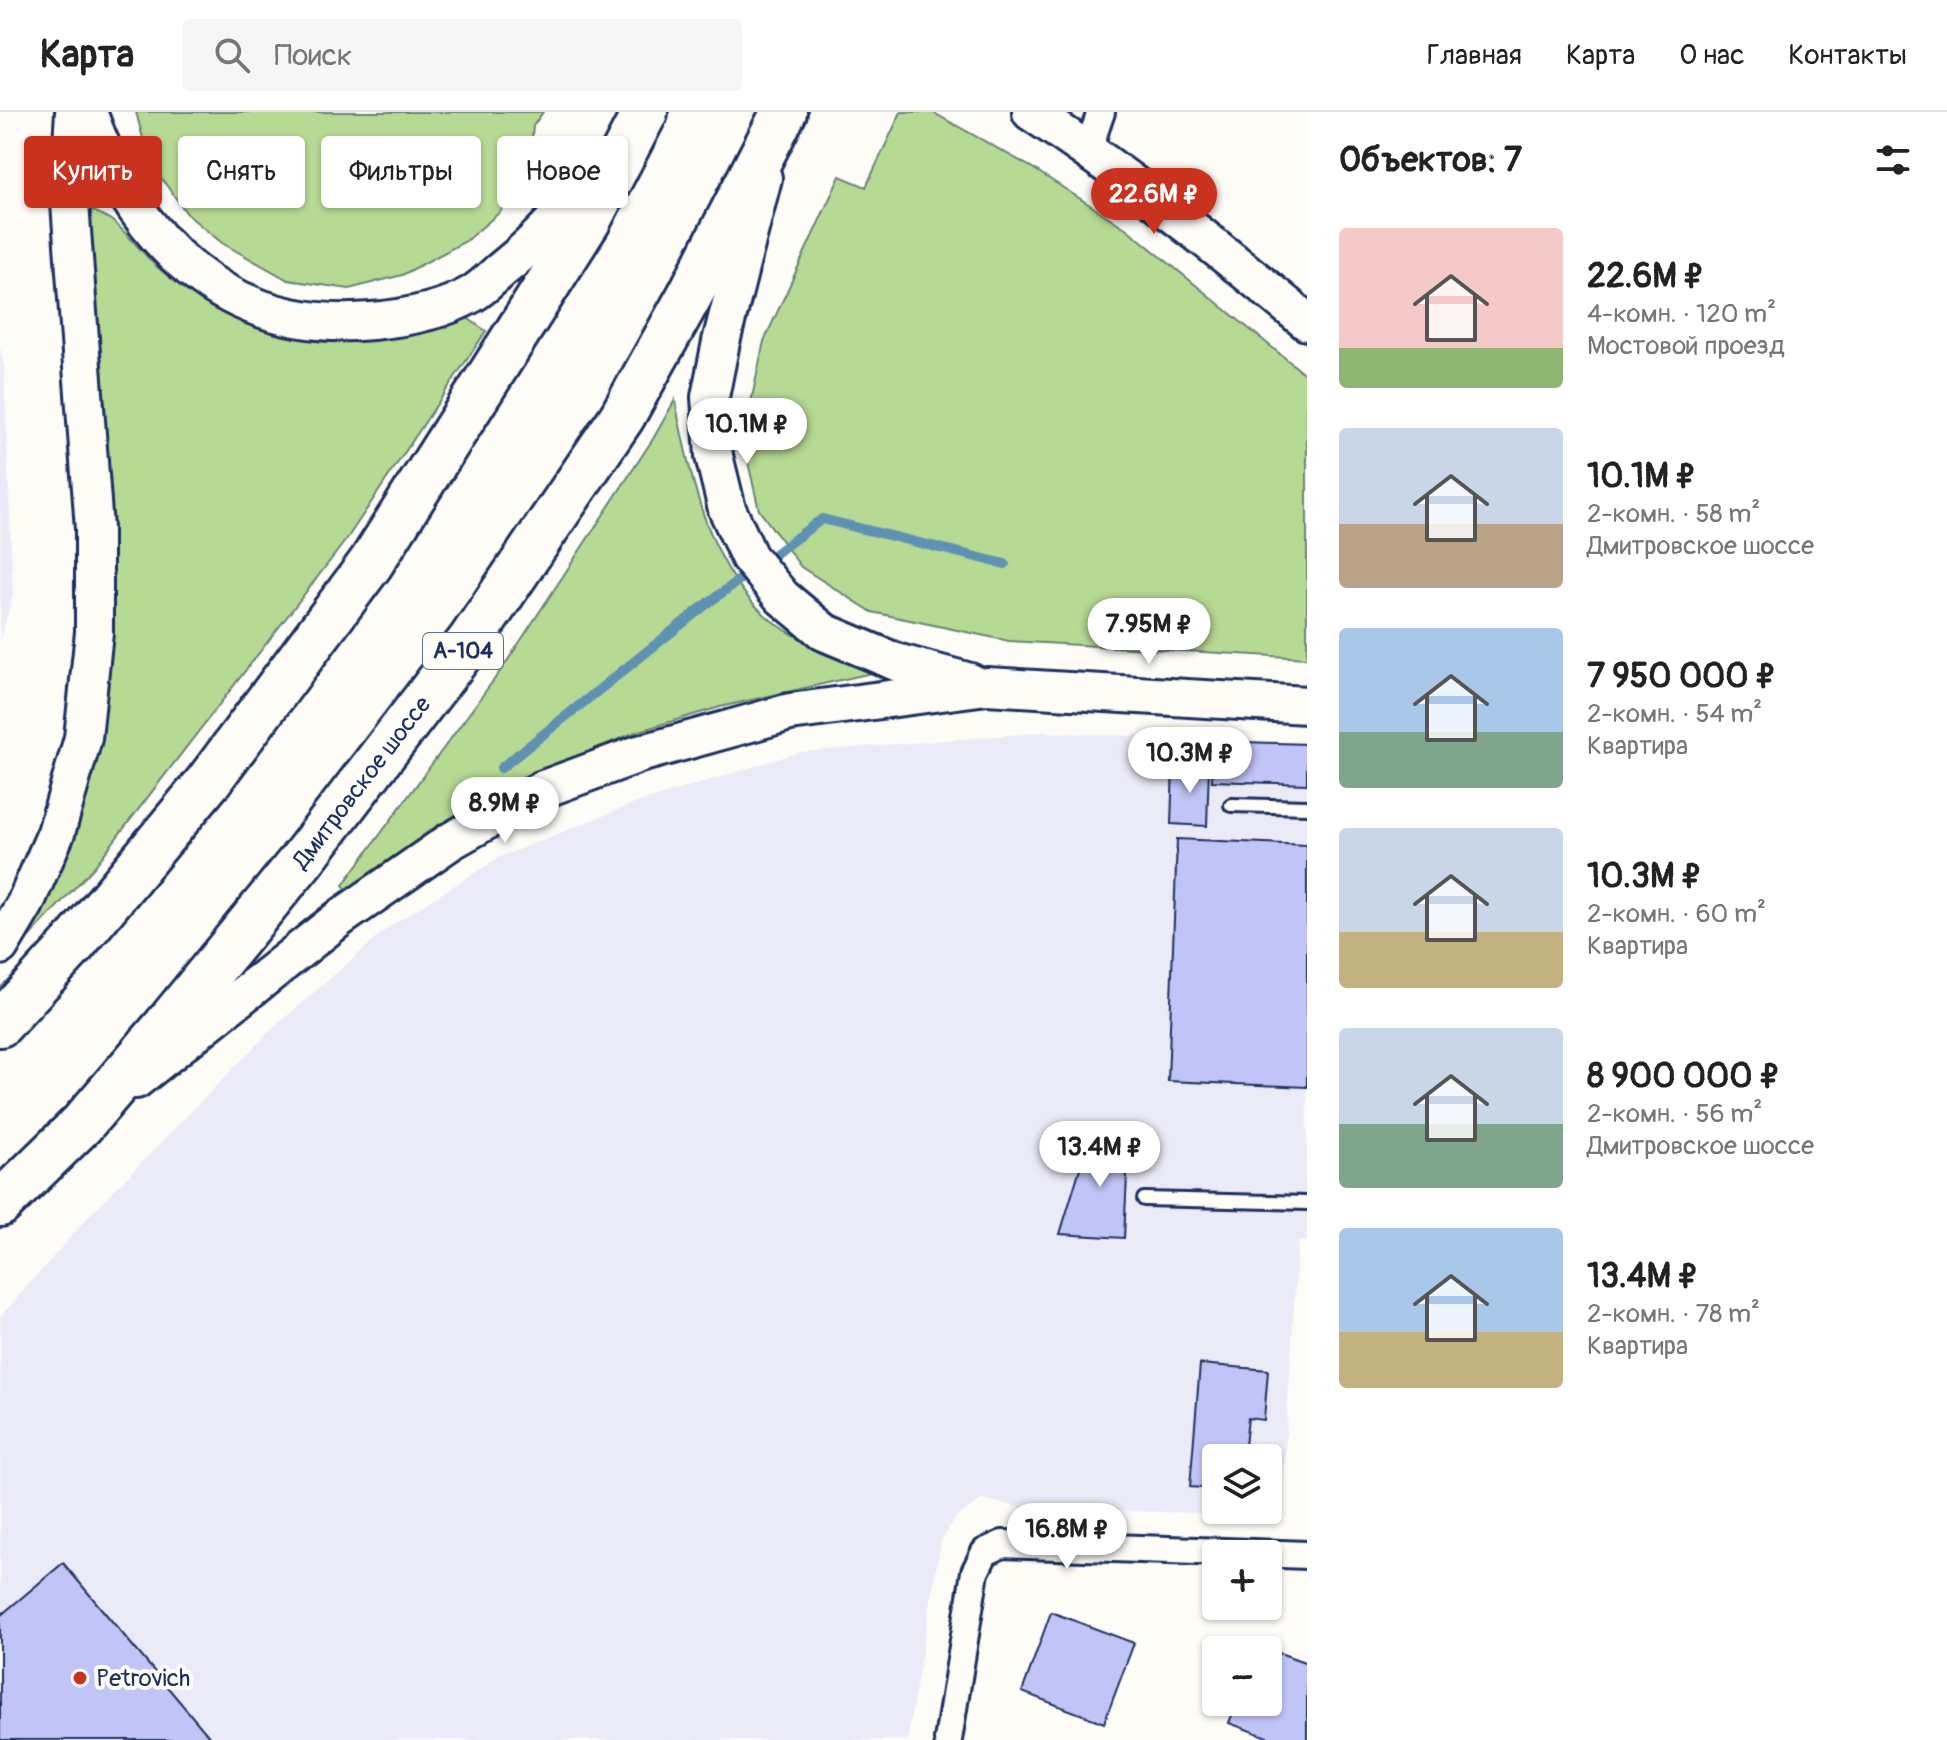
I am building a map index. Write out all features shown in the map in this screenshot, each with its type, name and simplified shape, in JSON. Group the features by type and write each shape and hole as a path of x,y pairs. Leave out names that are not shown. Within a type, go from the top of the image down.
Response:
{"highway":[{"path":"0,1024 71,947 208,782 371,563 588,221 645,112"},
{"name":"Дмитровское шоссе","path":"0,1204 82,1124 166,1026 301,861 470,641 622,417 690,295 779,121"}],"main road":[{"path":"0,946 25,904 56,833 83,738 94,632 94,529 69,190 74,112"},
{"path":"88,112 110,169 143,220 183,265 235,299 283,317 351,323 409,318 471,295 527,250 573,203 639,112"},
{"path":"1031,112 1200,233 1307,322"},
{"name":"А-104","path":"779,121 721,342 710,397 714,456 727,509 749,557 782,597 824,632 896,662 987,686"},
{"name":"А-104","path":"82,1124 340,918 451,841 541,790 639,754 790,712 987,686 1307,705"}],"street":[{"path":"1088,150 1101,112"},
{"path":"948,1740 975,1572 985,1552 1003,1544 1307,1555"}],"lane":[{"path":"1231,805 1307,807"},
{"path":"1144,1199 1307,1203"}],"shaded area":[{"path":"0,347 4,367 13,596 0,639"},
{"path":"1046,732 1307,744 1307,1241 1298,1242 1282,1500 1282,1444 1202,1444 1202,1513 1017,1507 983,1499 956,1517 941,1541 907,1740 0,1740 0,1317 89,1216 270,1031 390,926 500,857 630,805 800,752"}],"green space":[{"path":"136,112 543,112 533,126 532,136 497,136 497,208 503,208 500,212 466,241 402,275 349,289 288,280 222,243 183,208 305,208 305,136 178,136 178,201 162,179 162,136 142,136"},
{"path":"901,112 932,112 1031,167 1127,229 1307,376 1307,658 1009,641 872,612 801,567 759,510 743,440 764,341 840,176 866,187"},
{"path":"90,209 107,217 157,267 192,293 252,325 284,335 316,341 349,342 383,338 424,328 457,311 486,331 346,540 94,867 29,937 74,831 108,523"},
{"path":"675,400 696,492 720,553 736,581 755,605 778,625 872,673 720,707 636,732 538,772 435,827 347,890 343,885 504,666 653,439"}],"building":[{"path":"1214,741 1307,744 1307,784 1212,781"},
{"path":"1173,765 1209,766 1207,826 1171,824"},
{"path":"1177,839 1307,845 1307,1087 1168,1081"},
{"path":"1091,1132 1129,1134 1124,1238 1060,1234"},
{"path":"1200,1364 1268,1370 1264,1420 1248,1418 1245,1444 1202,1444 1202,1488 1190,1487"},
{"name":"Petrovich","path":"63,1563 212,1740 0,1740 0,1616"},
{"path":"1051,1612 1134,1643 1104,1723 1022,1692"},
{"path":"1282,1654 1307,1663 1307,1740 1275,1740 1229,1723 1232,1716 1282,1716"}],"waterway":[{"path":"501,768 704,606 822,519 1005,564"}],"place":[{"name":"Petrovich","path":"80,1678"}]}
